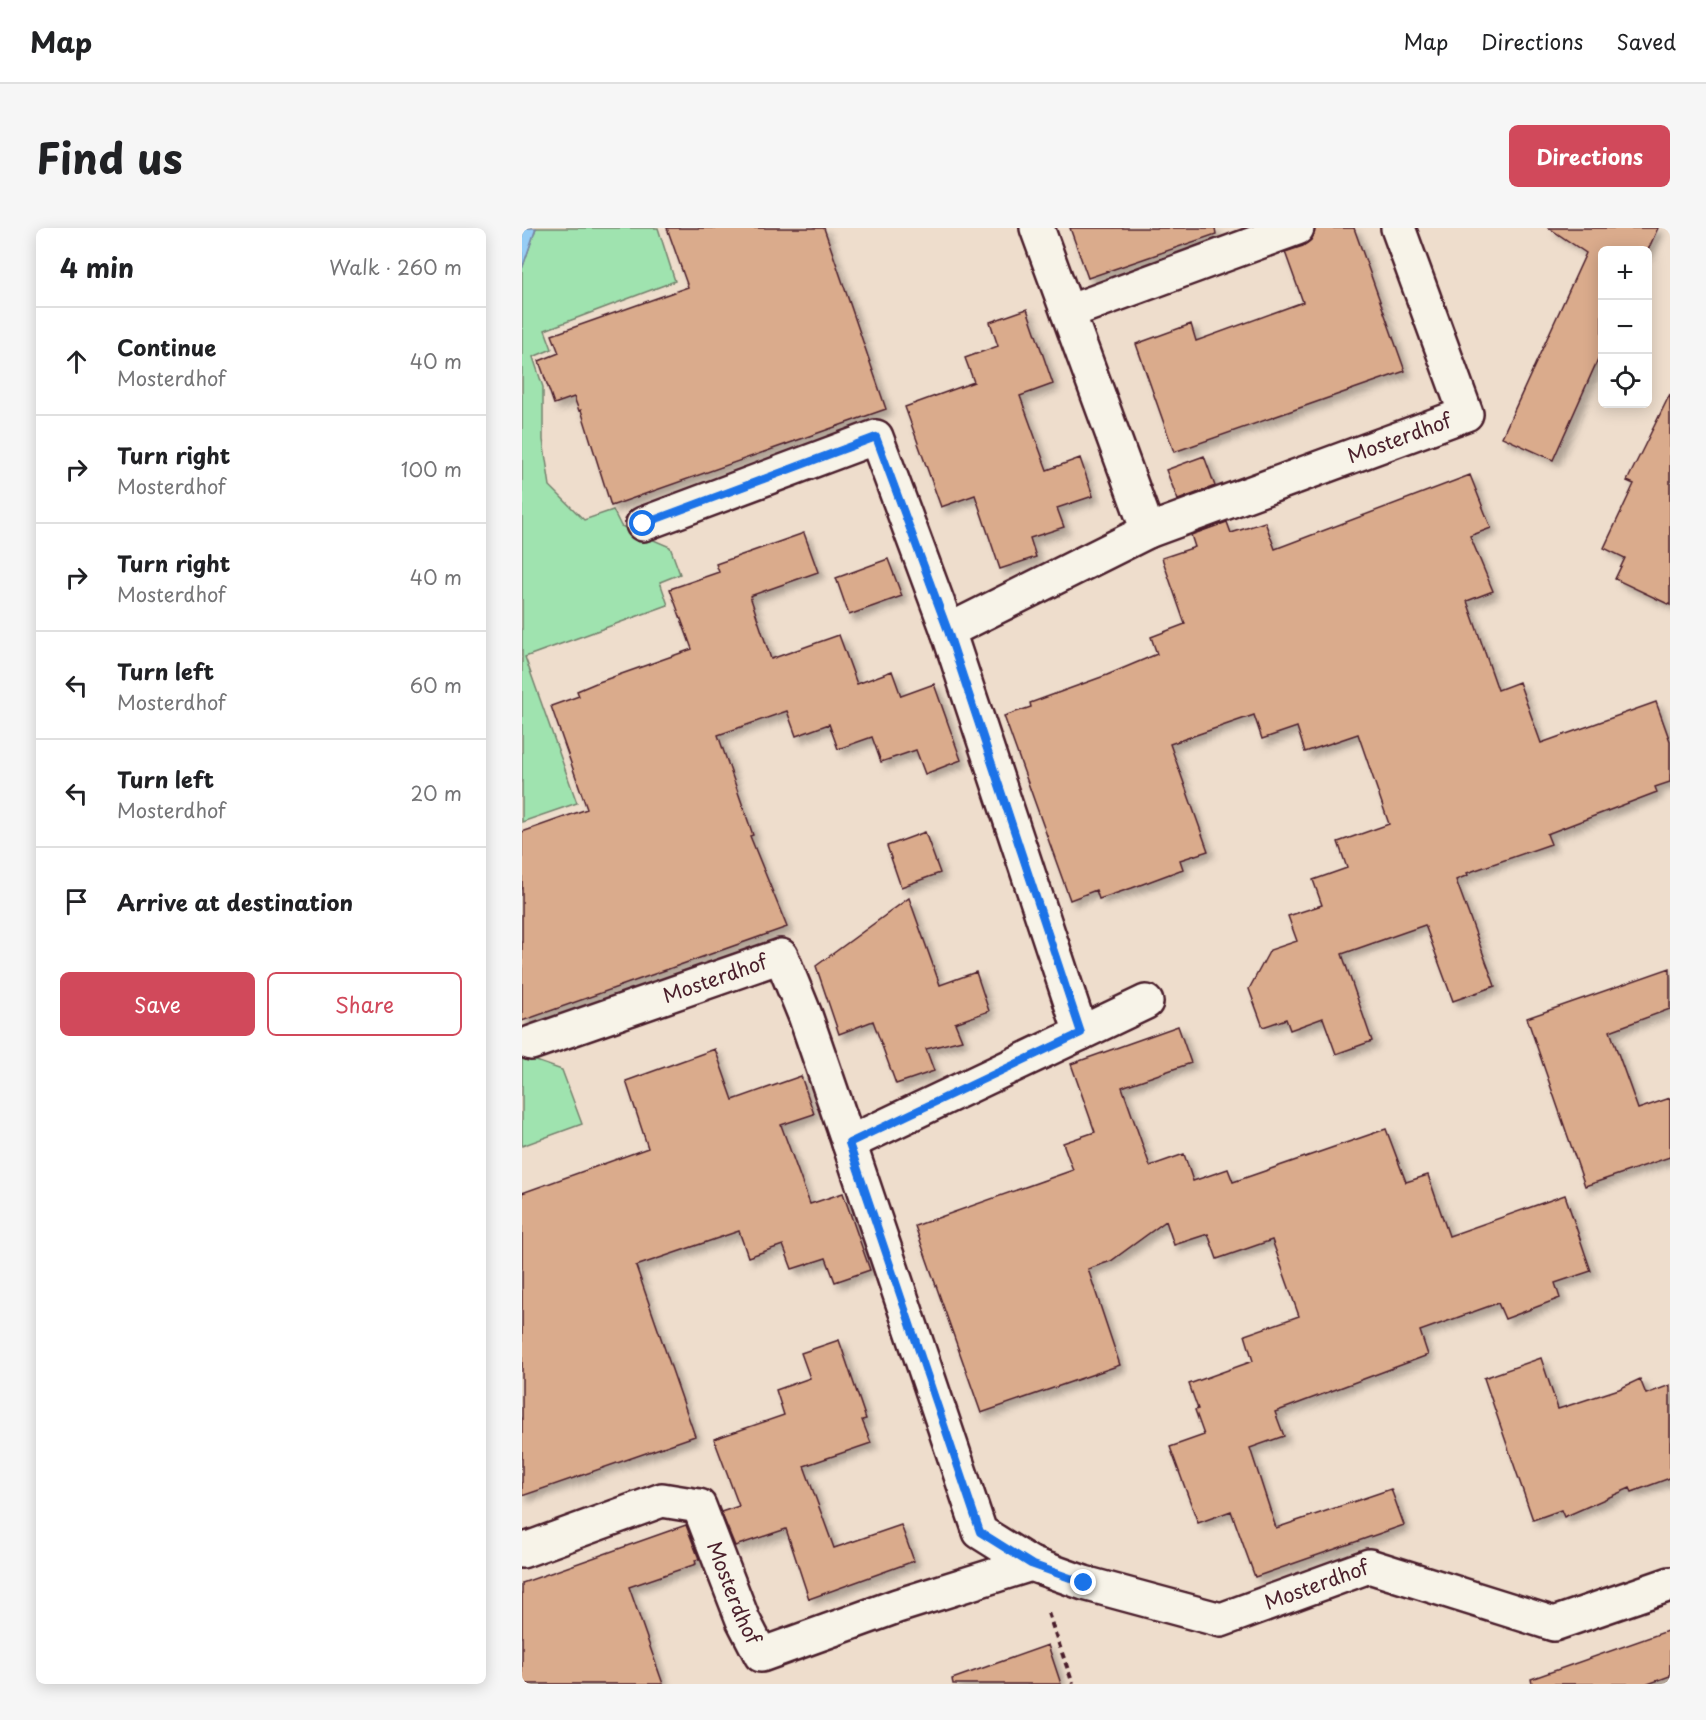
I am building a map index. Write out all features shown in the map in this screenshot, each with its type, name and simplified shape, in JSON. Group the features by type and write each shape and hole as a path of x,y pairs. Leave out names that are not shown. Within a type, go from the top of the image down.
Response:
{"street":[{"path":"1037,228 1148,531"},
{"path":"1068,312 1298,228"},
{"name":"Mosterdhof","path":"948,631 1148,531 1466,414 1398,228"},
{"path":"643,524 876,437 948,631 1081,1033"},
{"name":"Mosterdhof","path":"531,1043 781,956 805,1016 849,1143 980,1532 1031,1564 1084,1583 1221,1620 1369,1566 1554,1624 1670,1584"},
{"path":"849,1143 1146,1002"},
{"name":"Mosterdhof","path":"522,1551 662,1500 699,1506 742,1620 761,1655 897,1606 1031,1564"}],"path":[{"path":"1031,1564 1073,1684"}],"green space":[{"path":"536,228 658,228 675,281 545,330 552,349 533,357 543,387 543,440 550,486 584,520 613,510 621,526 670,547 680,574 660,582 668,605 525,657 577,803 522,822 522,269"},
{"path":"522,1056 562,1070 582,1124 522,1146"}],"water":[{"path":"522,228 536,228 522,269"}],"building":[{"path":"667,228 824,228 886,409 611,506 581,410 579,411 574,397 554,404 539,361 559,353 552,335 688,287"},
{"path":"1070,228 1215,228 1216,234 1088,278"},
{"path":"1315,228 1354,228 1405,371 1174,452 1136,344 1191,324 1196,341 1303,302 1285,252 1303,246 1311,240"},
{"path":"1549,228 1658,228 1650,246 1598,246 1598,359 1553,460 1502,437 1586,253"},
{"path":"1027,309 1053,384 1020,396 1047,470 1080,458 1093,496 1057,508 1064,527 1030,538 1036,557 1000,569 975,495 941,507 905,407 974,382 965,358 998,346 990,322"},
{"path":"1670,394 1670,605 1615,579 1625,558 1604,548 1634,484 1627,481"},
{"path":"1204,456 1215,486 1178,500 1166,470"},
{"path":"1470,475 1491,528 1470,536 1493,591 1467,601 1498,690 1519,682 1541,743 1656,702 1670,741 1670,782 1655,787 1657,792 1547,834 1551,844 1467,873 1468,875 1456,880 1495,986 1453,1001 1425,925 1342,954 1372,1041 1336,1054 1323,1018 1290,1030 1286,1019 1263,1027 1249,989 1270,950 1297,941 1288,916 1322,905 1313,880 1347,868 1338,842 1389,824 1358,734 1305,752 1297,727 1262,739 1254,715 1170,744 1208,851 1180,860 1183,869 1132,888 1099,899 1096,890 1070,900 1004,716 1031,707 1030,703 1157,654 1151,637 1185,624 1162,558 1195,547 1191,535 1227,522 1231,533 1265,522 1275,549"},
{"path":"804,533 818,572 750,596 771,659 839,635 857,684 892,671 901,696 934,684 961,760 925,774 916,750 881,762 872,737 838,749 829,724 796,736 787,711 718,735 753,835 750,836 787,927 522,1021 522,832 587,809 551,706 579,696 577,691 596,683 692,649 670,589 719,572 716,564"},
{"path":"888,559 902,596 849,615 836,578"},
{"path":"925,832 940,873 901,887 887,846"},
{"path":"909,898 940,985 976,972 989,1011 955,1023 962,1040 926,1049 934,1071 896,1084 873,1021 839,1034 816,966"},
{"path":"1670,968 1670,1009 1610,1031 1638,1109 1670,1098 1670,1157 1585,1186 1527,1018"},
{"path":"1178,1026 1191,1063 1122,1087 1150,1166 1184,1154 1193,1181 1228,1169 1233,1182 1386,1129 1406,1182 1428,1175 1449,1236 1565,1195 1591,1271 1555,1283 1560,1298 1505,1319 1498,1303 1420,1331 1428,1355 1275,1412 1284,1436 1250,1448 1276,1528 1391,1489 1404,1525 1255,1577 1231,1511 1198,1523 1170,1447 1204,1435 1189,1384 1253,1361 1245,1335 1299,1316 1272,1240 1217,1259 1208,1234 1174,1245 1166,1221 1111,1261 1088,1269 1120,1365 981,1413 915,1226 1073,1170 1063,1143 1095,1132 1071,1064"},
{"path":"715,1049 733,1100 801,1076 814,1114 781,1125 810,1204 843,1193 870,1270 835,1282 826,1258 792,1269 783,1245 748,1257 739,1231 636,1266 695,1436 522,1496 522,1193 648,1148 626,1081"},
{"path":"839,1340 866,1419 862,1420 871,1443 804,1466 834,1548 901,1525 914,1561 809,1599 786,1529 735,1546 721,1512 739,1506 714,1439 784,1415 776,1390 810,1378 801,1353"},
{"path":"1541,1358 1558,1409 1619,1389 1640,1379 1646,1394 1670,1385 1670,1478 1632,1492 1630,1488 1564,1517 1561,1510 1533,1520 1484,1378"},
{"path":"686,1525 699,1559 695,1560 696,1564 629,1587 663,1684 522,1684 522,1583"},
{"path":"1670,1630 1670,1676 1648,1684 1532,1684 1531,1679"},
{"path":"1048,1645 1061,1684 953,1684 952,1679"}],"route":[{"path":"643,524 876,437 948,631 1081,1033 849,1143 980,1532 1031,1564 1084,1583"}]}
